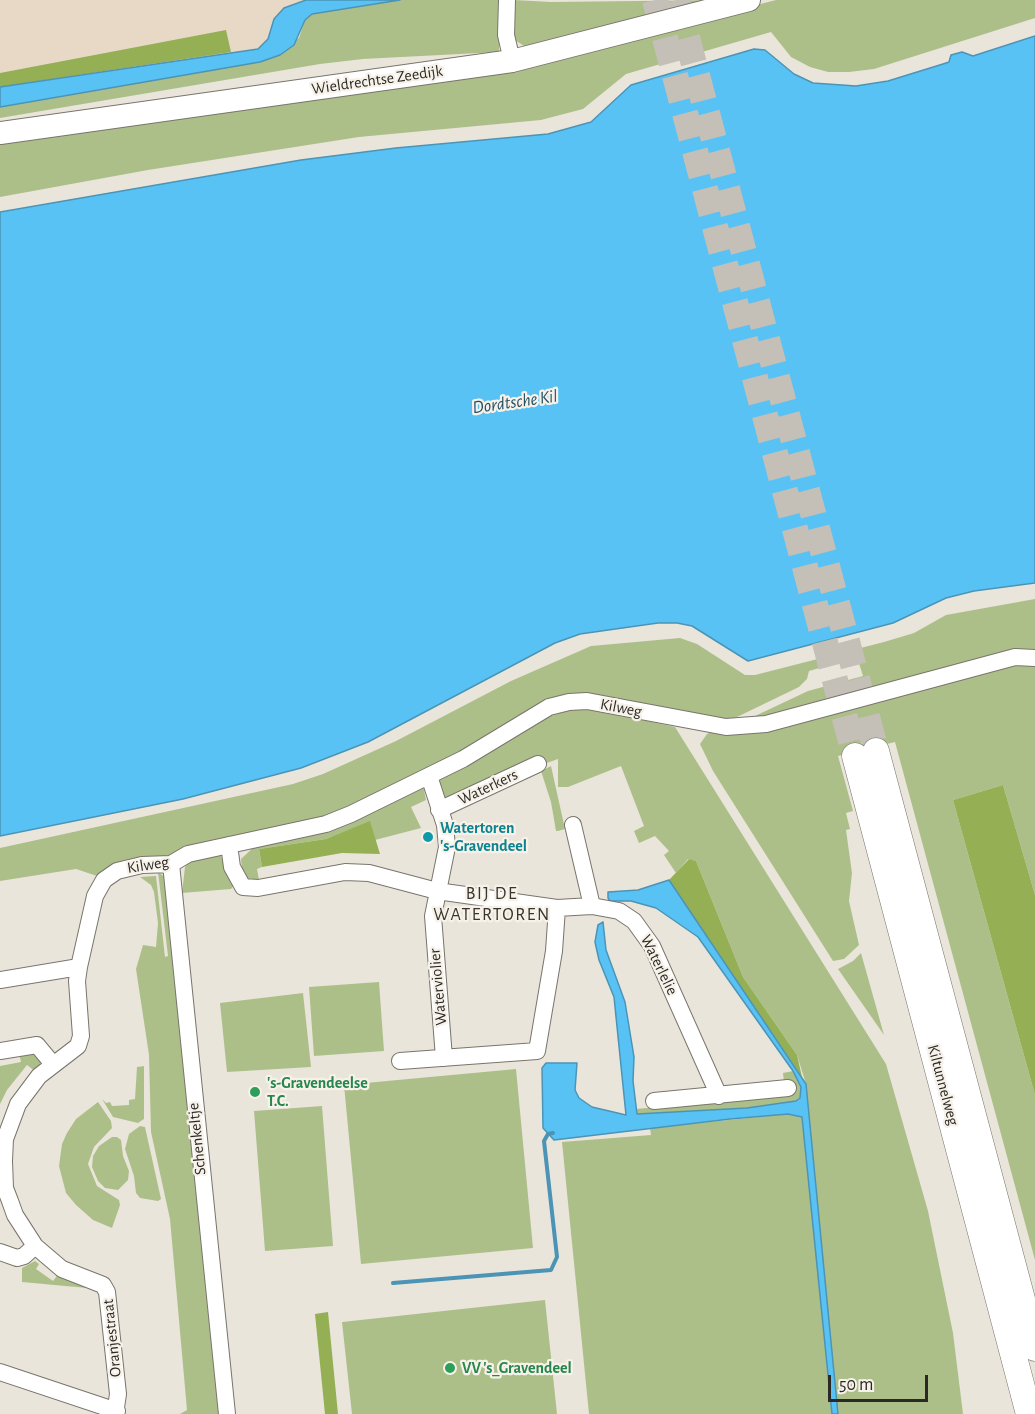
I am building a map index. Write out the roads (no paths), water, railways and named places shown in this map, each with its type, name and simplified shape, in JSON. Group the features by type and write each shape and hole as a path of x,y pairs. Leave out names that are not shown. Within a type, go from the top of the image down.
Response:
{"main road":[{"name":"Kiltunnelweg","path":"1029,1414 866,753 1035,1348"}],"street":[{"path":"507,0 506,35 512,61"},
{"name":"Wieldrechtse Zeedijk","path":"0,133 512,61 749,0"},
{"name":"Kilweg","path":"104,880 117,871 142,865 171,864 188,854 326,824 463,759 549,707 569,702 587,701 726,728 766,724 1015,657 1035,658"},
{"name":"Waterkers","path":"439,810 538,764"},
{"name":"Waterviolier","path":"429,776 445,825 447,847 433,916 444,1058"},
{"path":"573,825 592,906"},
{"path":"229,845 232,867 243,887 258,888 345,872 369,873 437,891"},
{"name":"Schenkeltje","path":"171,864 227,1414"},
{"name":"Oranjestraat","path":"104,880 95,896 79,968 77,981 81,1036 78,1046 52,1063 27,1090 18,1104 5,1144 5,1188 15,1215 35,1246 62,1269 103,1285 108,1292 118,1394 116,1412"},
{"name":"Waterlelie","path":"437,891 557,908 592,906 619,912 643,930 719,1096"},
{"path":"400,1061 537,1051 554,951 557,908"},
{"path":"0,980 79,968"},
{"path":"0,1051 37,1045 52,1063"},
{"path":"654,1101 788,1088"},
{"path":"0,1252 17,1258 24,1256 35,1246"},
{"path":"0,1372 116,1412"}],"water":[{"path":"306,0 400,0 312,14 305,20 294,45 280,55 260,62 0,107 0,87 258,49 268,39 274,19 284,8"},
{"name":"Dordtsche Kil","path":"1035,36 1035,583 974,591 946,598 893,623 748,661 692,626 677,623 658,623 580,634 555,643 368,742 301,768 183,799 0,836 0,212 301,160 396,148 548,134 591,122 631,85 754,49 765,50 794,74 813,83 856,86 888,81 943,64 949,62 951,55 962,52 973,56"},
{"path":"669,880 806,1084 838,1414 832,1414 802,1117 788,1114 730,1119 554,1140 543,1128 542,1068 546,1063 577,1063 575,1090 579,1098 592,1107 626,1115 614,997 599,960 595,942 598,925 603,922 606,950 625,1002 634,1057 633,1081 637,1114 747,1108 796,1101 800,1098 801,1087 793,1071 698,937 656,908 631,901 610,901 608,898 608,892 638,890"}],"waterway":[{"path":"393,1283 551,1270 557,1257 544,1141 548,1134 553,1133"}],"tunnel":[{"path":"655,0 855,756"},
{"path":"677,0 876,751"}],"place":[{"name":"Watertoren 's-Gravendeel","path":"428,837"},
{"name":"'s-Gravendeelse T.C.","path":"255,1092"},
{"name":"VV 's_Gravendeel","path":"450,1368"}],"district":[{"name":"BIJ DE WATERTOREN","path":"492,904"}]}
